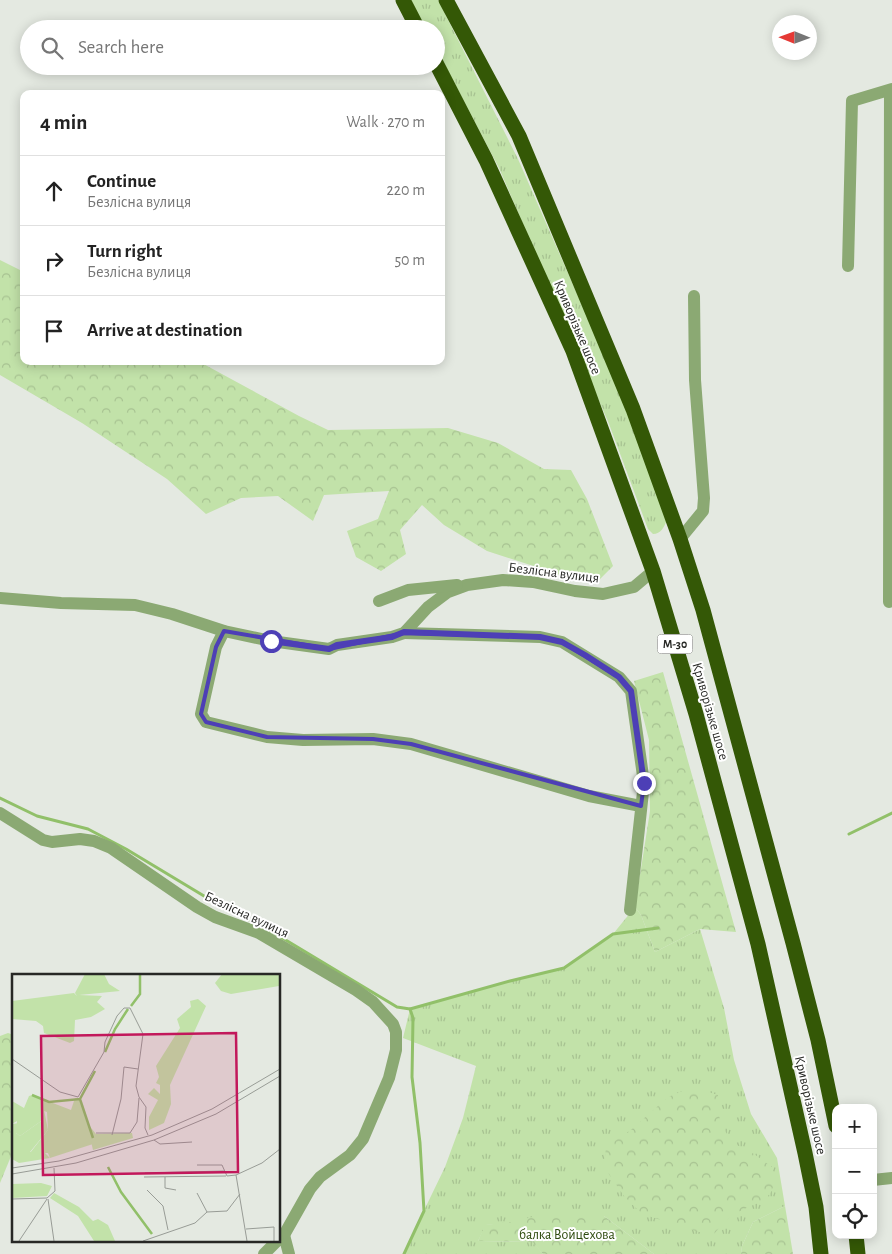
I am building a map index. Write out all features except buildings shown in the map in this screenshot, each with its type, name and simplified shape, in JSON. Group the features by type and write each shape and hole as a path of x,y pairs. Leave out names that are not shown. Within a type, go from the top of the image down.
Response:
{"highway":[{"path":"403,0 413,20"},
{"name":"Криворізьке шосе","path":"446,0 519,136 632,409 680,539 703,610 793,942 818,1040 832,1107"},
{"name":"Криворізьке шосе","path":"442,75 486,160 573,351 653,571 696,714 758,944 816,1207 821,1254"},
{"path":"856,1239 858,1254"}],"street":[{"path":"848,266 852,101 891,90 889,602"},
{"path":"680,539 703,511 704,498 694,380 694,296"},
{"name":"Безлісна вулиця","path":"404,632 428,607 448,592 467,585 503,580 533,582 575,591 603,594 634,587 653,571"},
{"path":"379,601 408,590 467,585"},
{"path":"0,598 61,603 135,605 271,641 329,649 337,645 392,637 404,632 540,637 562,642 619,677 631,691 644,783 630,910"},
{"path":"224,630 216,647 202,714 206,722 267,737 303,740 373,739 411,744 590,796 642,806"},
{"name":"Безлісна вулиця","path":"0,813 43,840 52,842 80,839 94,841 111,848 197,908 214,917 259,933 362,994 373,1002 393,1024 396,1032 396,1050 390,1078 363,1138 350,1155 320,1177 310,1189 280,1239"},
{"path":"877,1180 892,1178"},
{"path":"280,1239 289,1254"},
{"name":"Безлісна вулиця","path":"264,1254 277,1242"}],"highlighted area":[{"path":"224,631 329,649 404,633 540,637 562,642 619,677 631,691 644,783 641,806 411,744 373,739 267,737 206,722 201,714 216,647"}],"green space":[{"path":"411,0 438,0 518,159 630,415 667,520 658,533 653,534 648,529 609,424 499,168 445,65 445,20 421,20"},
{"path":"0,260 20,270 20,365 205,365 328,430 448,428 498,443 544,469 571,470 587,499 613,566 598,581 567,577 487,551 444,525 422,505 400,530 406,554 381,571 356,557 347,531 378,519 389,491 324,495 313,521 278,496 241,498 206,514 167,479 82,423 0,375"},
{"path":"663,672 736,932 700,929 655,952 641,915 635,907 650,811 649,740 634,681"},
{"path":"635,907 641,915 655,952 700,929 724,1008 734,1060 751,1114 777,1158 785,1206 753,1222 742,1246 741,1254 654,1254 604,1216 486,1225 478,1241 533,1242 543,1254 403,1254 445,1167 463,1118 476,1066 403,1038 410,1009 564,968 613,934"},
{"path":"8,1033 12,1034 12,1154 0,1183 0,1036"},
{"path":"692,1087 718,1095 721,1125 733,1143 754,1154 772,1167 774,1178 770,1194 732,1216 712,1236 642,1214 624,1196 604,1167 606,1147 632,1129 668,1097"},
{"path":"785,1206 793,1254 741,1254 742,1246 753,1222"},
{"name":"балка Войцехова","path":"549,1213 604,1216 654,1254 543,1254 532,1242 478,1241 485,1225 511,1222"}],"waterway":[{"path":"0,798 37,816 88,829 126,849 209,899 274,933 397,1007 410,1009"},
{"path":"849,834 892,813"},
{"path":"404,1254 424,1211 420,1143 412,1077 413,1018 410,1009 564,968 613,934 658,928"}],"route":[{"path":"271,641 329,649 337,645 392,637 404,632 540,637 562,642 619,677 631,691 644,783"}]}
